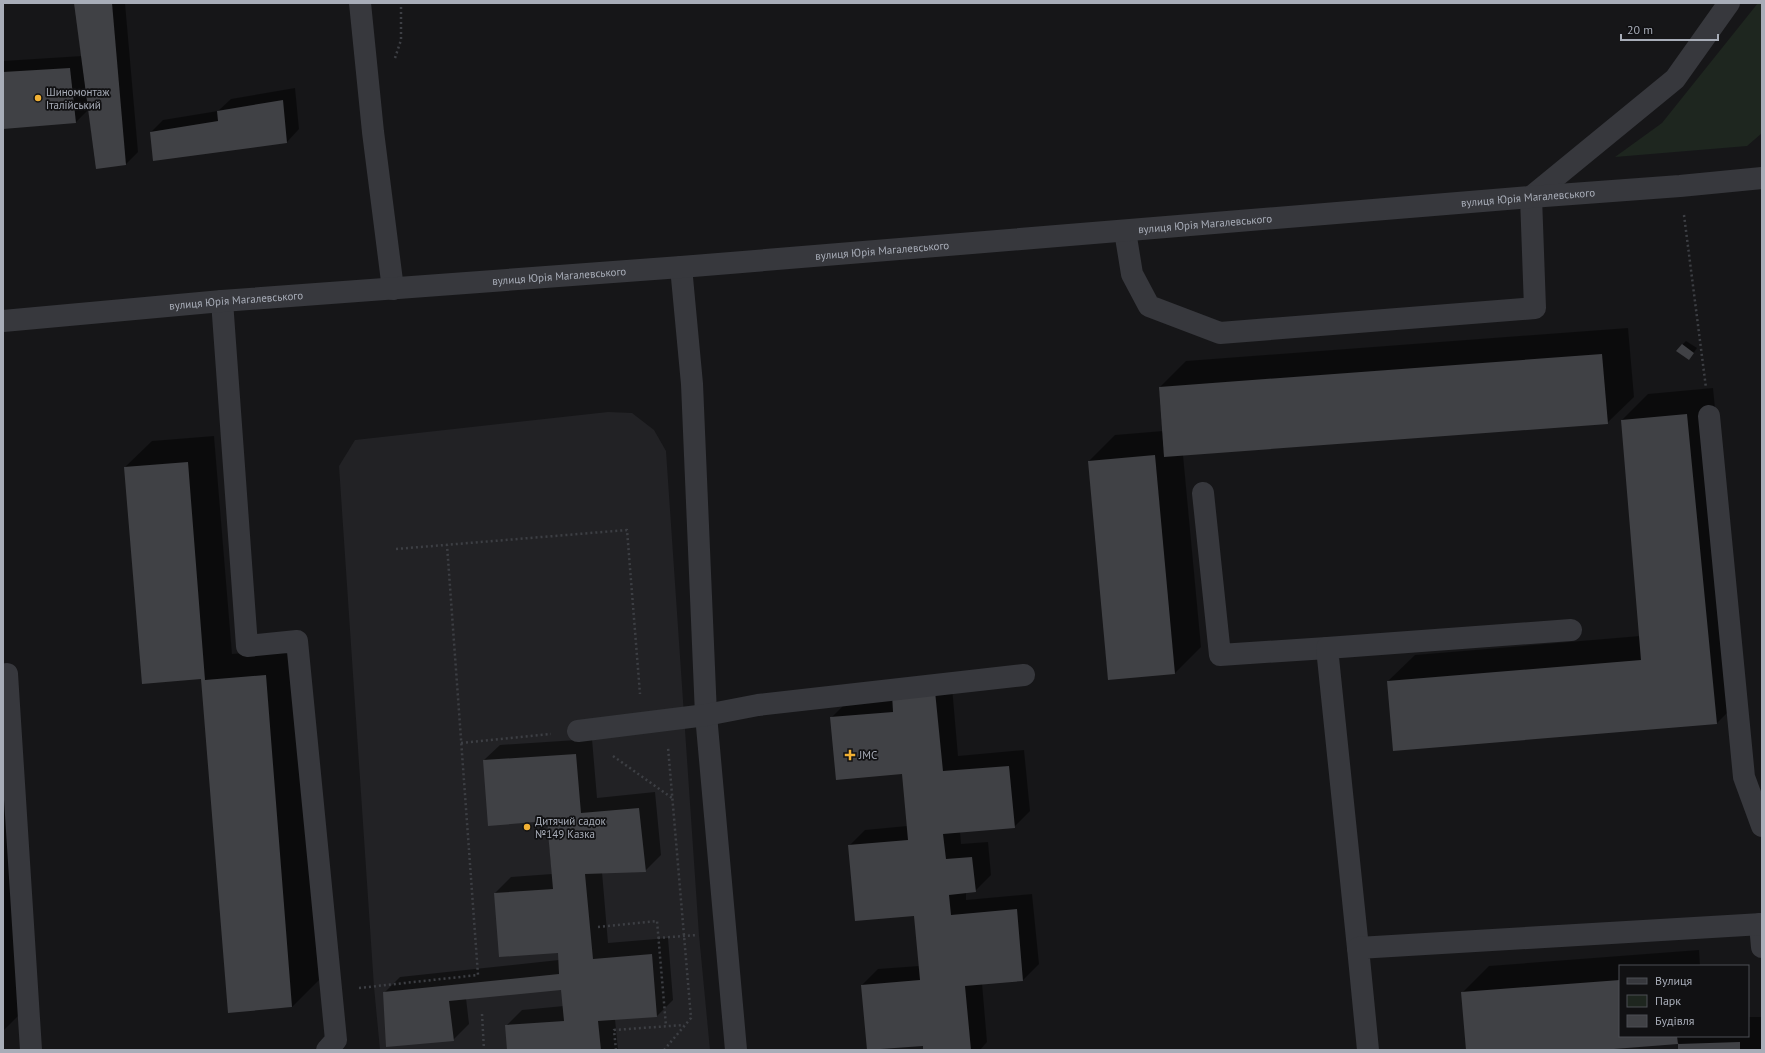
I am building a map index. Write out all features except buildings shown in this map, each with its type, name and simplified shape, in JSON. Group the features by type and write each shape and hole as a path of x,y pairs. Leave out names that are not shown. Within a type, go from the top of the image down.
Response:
{"street":[{"path":"360,3 373,132 393,289"},
{"path":"1125,231 1132,274 1149,306 1220,333 1535,308 1531,197 1675,79 1729,3"},
{"name":"вулиця Юрія Магалевського","path":"3,320 681,267 1680,186 1762,178"},
{"path":"681,267 692,384 706,715 736,1050"},
{"path":"222,302 247,646 298,641 331,990 333,1047"},
{"path":"1709,416 1744,777 1762,826"},
{"path":"1203,492 1220,655 1571,630"},
{"path":"1327,648 1368,1050"},
{"path":"3,675 7,674 31,1050"},
{"path":"578,731 706,715 758,706 1024,675"},
{"path":"1358,948 1761,924 1762,947"}],"path":[{"path":"1680,186 1709,416"},
{"path":"396,549 627,530 642,723"},
{"path":"331,990 478,975 447,545"},
{"path":"664,1050 690,1018 666,720"},
{"path":"462,743 578,731 672,798"},
{"path":"598,928 657,921 666,1026"},
{"path":"658,938 726,934"},
{"path":"482,1014 484,1050"},
{"path":"616,1050 614,1030 685,1025"}],"shaded area":[{"name":"Дитячий садок №149 Казка","path":"608,412 632,413 654,430 666,451 699,935 710,1050 380,1050 374,987 339,466 355,440"}],"green space":[{"path":"1758,3 1762,3 1762,133 1747,146 1615,157 1662,123"}],"place":[{"name":"Шиномонтаж Італійський","path":"38,98"},
{"name":"JMC","path":"850,755"},
{"name":"Дитячий садок №149 Казка","path":"527,827"}]}
